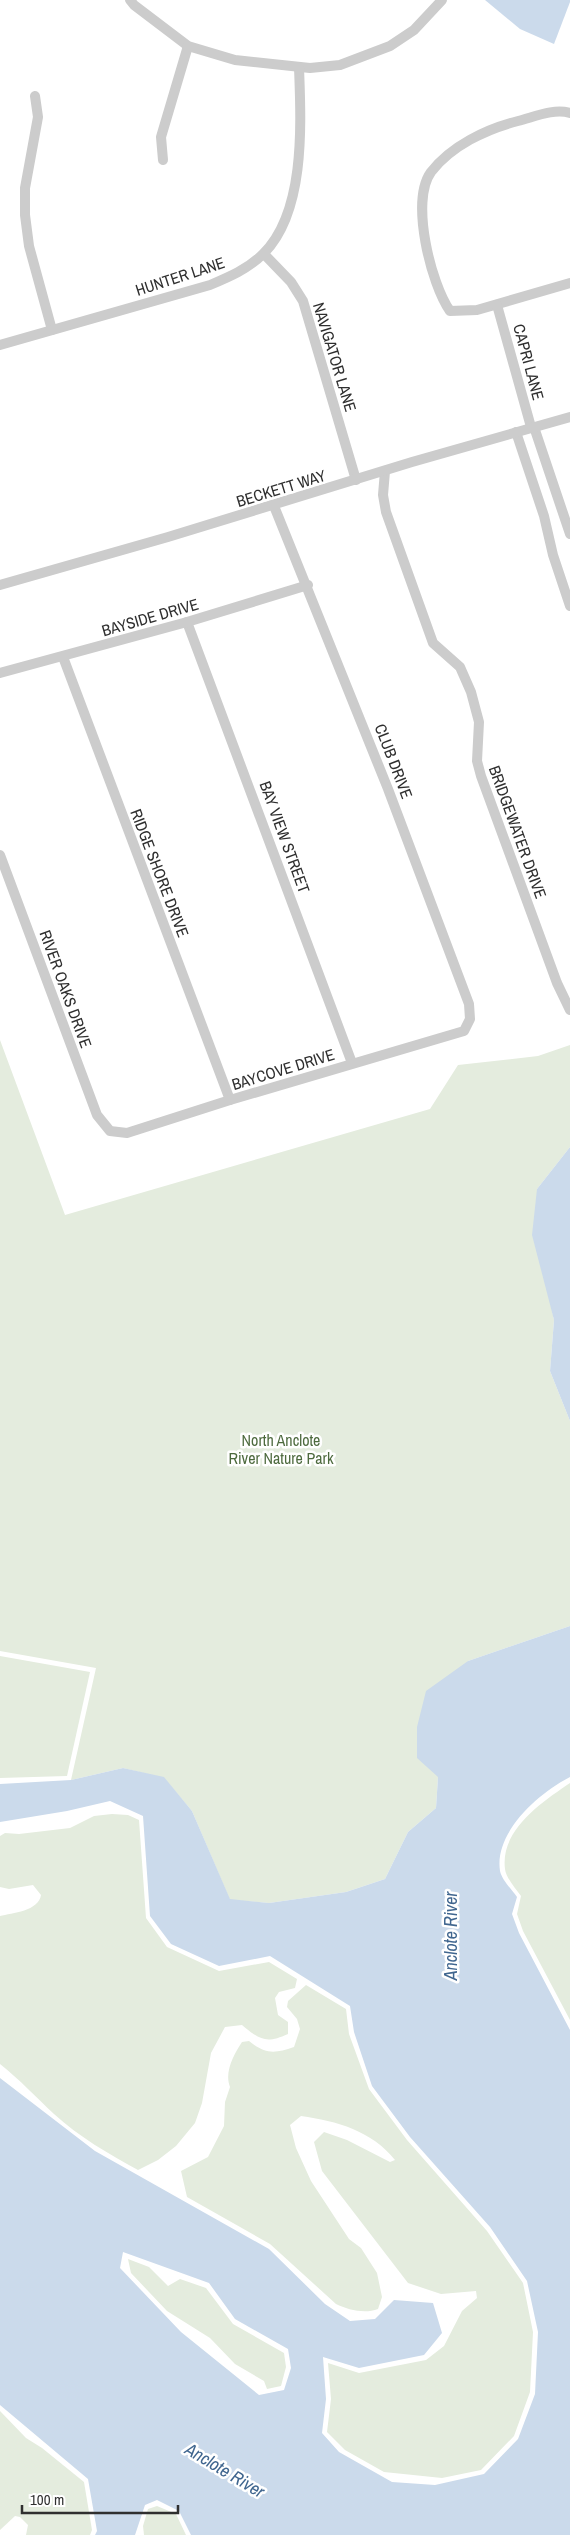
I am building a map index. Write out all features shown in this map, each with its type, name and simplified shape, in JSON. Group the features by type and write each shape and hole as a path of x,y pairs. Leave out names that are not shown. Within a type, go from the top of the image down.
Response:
{"street":[{"path":"130,0 188,46 235,60 299,67 340,65 390,46 414,30 442,0"},
{"path":"163,160 161,137 188,46"},
{"name":"HUNTER LANE","path":"0,345 210,285 238,273 264,254 288,214 297,183 299,67"},
{"path":"35,96 38,117 24,188 25,215 29,246 52,330"},
{"path":"570,113 548,113 496,126 452,152 430,173 424,189 423,228 433,276 442,299 450,311 468,312 570,283"},
{"name":"NAVIGATOR LANE","path":"264,254 291,282 303,301 356,480"},
{"name":"CAPRI LANE","path":"497,305 533,427 570,534"},
{"name":"BECKETT WAY","path":"0,585 274,506 385,471 570,417"},
{"path":"516,432 570,606"},
{"name":"BRIDGEWATER DRIVE","path":"385,471 384,508 433,643 460,667 471,692 479,722 477,761 481,776 557,983 570,1010"},
{"name":"CLUB DRIVE","path":"274,506 308,586 388,788 469,1004 470,1019 464,1031"},
{"name":"BAYSIDE DRIVE","path":"0,673 188,622 308,586"},
{"name":"BAY VIEW STREET","path":"188,622 352,1064"},
{"name":"RIDGE SHORE DRIVE","path":"63,657 230,1100"},
{"name":"RIVER OAKS DRIVE","path":"0,855 96,1114 110,1131"},
{"name":"BAYCOVE DRIVE","path":"110,1131 127,1133 230,1100 464,1031"}],"green space":[{"name":"North Anclote River Nature Park","path":"0,1040 65,1215 430,1109 458,1065 538,1056 570,1045 570,1147 537,1189 548,1290 554,1320 550,1371 570,1421 570,1626 468,1661 438,1777 436,1808 408,1832 385,1879 346,1892 269,1903 230,1900 192,1811 164,1778 123,1768 71,1780 96,1668 0,1651"},
{"path":"0,1656 90,1672 67,1776 0,1778"},
{"path":"570,1783 570,2020 523,1931 517,1914 521,1896 509,1880 505,1869 505,1855 509,1842 525,1818"},
{"path":"128,1815 139,1820 146,1918 167,1947 219,1971 269,1962 297,1979 295,1988 279,1992 275,1998 278,2015 288,2022 288,2034 269,2040 259,2037 242,2025 225,2027 211,2053 202,2103 195,2123 176,2146 158,2160 138,2170 84,2138 54,2114 0,2064 0,1916 30,1908 35,1905 41,1895 33,1885 9,1889 0,1887 0,1836 5,1833 19,1834 70,1828 94,1816"},
{"path":"306,1985 346,2009 349,2034 369,2089 407,2140 487,2231 523,2283 533,2332 530,2392 514,2436 481,2470 442,2478 384,2472 345,2450 327,2432 331,2399 328,2363 359,2373 426,2360 444,2346 462,2311 477,2298 476,2291 441,2294 408,2283 322,2171 314,2142 324,2132 347,2140 390,2162 395,2160 386,2150 365,2135 340,2124 301,2116 290,2125 296,2148 311,2181 349,2239 361,2248 377,2273 382,2297 378,2309 357,2311 336,2304 270,2244 187,2197 181,2171 208,2157 224,2126 225,2102 230,2087 228,2075 236,2052 242,2042 249,2041 270,2052 294,2047 300,2029 297,2019 287,2007 288,2001"},
{"path":"128,2259 149,2267 168,2286 180,2279 206,2288 233,2324 284,2353 286,2367 281,2386 267,2389 264,2381 235,2364 210,2338 167,2311 131,2273"},
{"path":"0,2411 26,2438 42,2448 84,2482 92,2530 90,2535 26,2535 28,2525 20,2517 15,2516 0,2530"},
{"path":"157,2506 176,2514 186,2535 144,2535 143,2526 148,2509"}],"water":[{"path":"485,0 570,0 570,2 554,44 520,29"},
{"path":"570,1147 570,1421 550,1371 554,1320 532,1235 537,1189"},
{"name":"Anclote River","path":"570,1626 570,1777 533,1803 511,1828 500,1856 500,1871 517,1897 512,1914 519,1933 570,2030 570,2535 191,2535 179,2511 157,2500 145,2505 135,2535 95,2535 97,2531 88,2479 0,2405 0,2078 95,2151 269,2249 325,2304 350,2321 375,2319 394,2300 433,2303 442,2333 424,2355 359,2368 323,2357 326,2399 322,2433 339,2452 392,2482 435,2485 484,2474 518,2439 535,2394 538,2332 527,2281 490,2227 410,2137 372,2086 354,2032 350,2006 270,1956 219,1966 171,1944 150,1916 143,1816 110,1801 67,1811 0,1822 0,1784 71,1780 123,1768 164,1777 192,1811 230,1899 269,1903 346,1892 385,1879 408,1832 436,1808 438,1777 417,1758 417,1727 426,1691 468,1661","holes":["123,2252 209,2283 235,2319 288,2349 291,2368 284,2390 259,2395 181,2332 120,2268"]}]}
